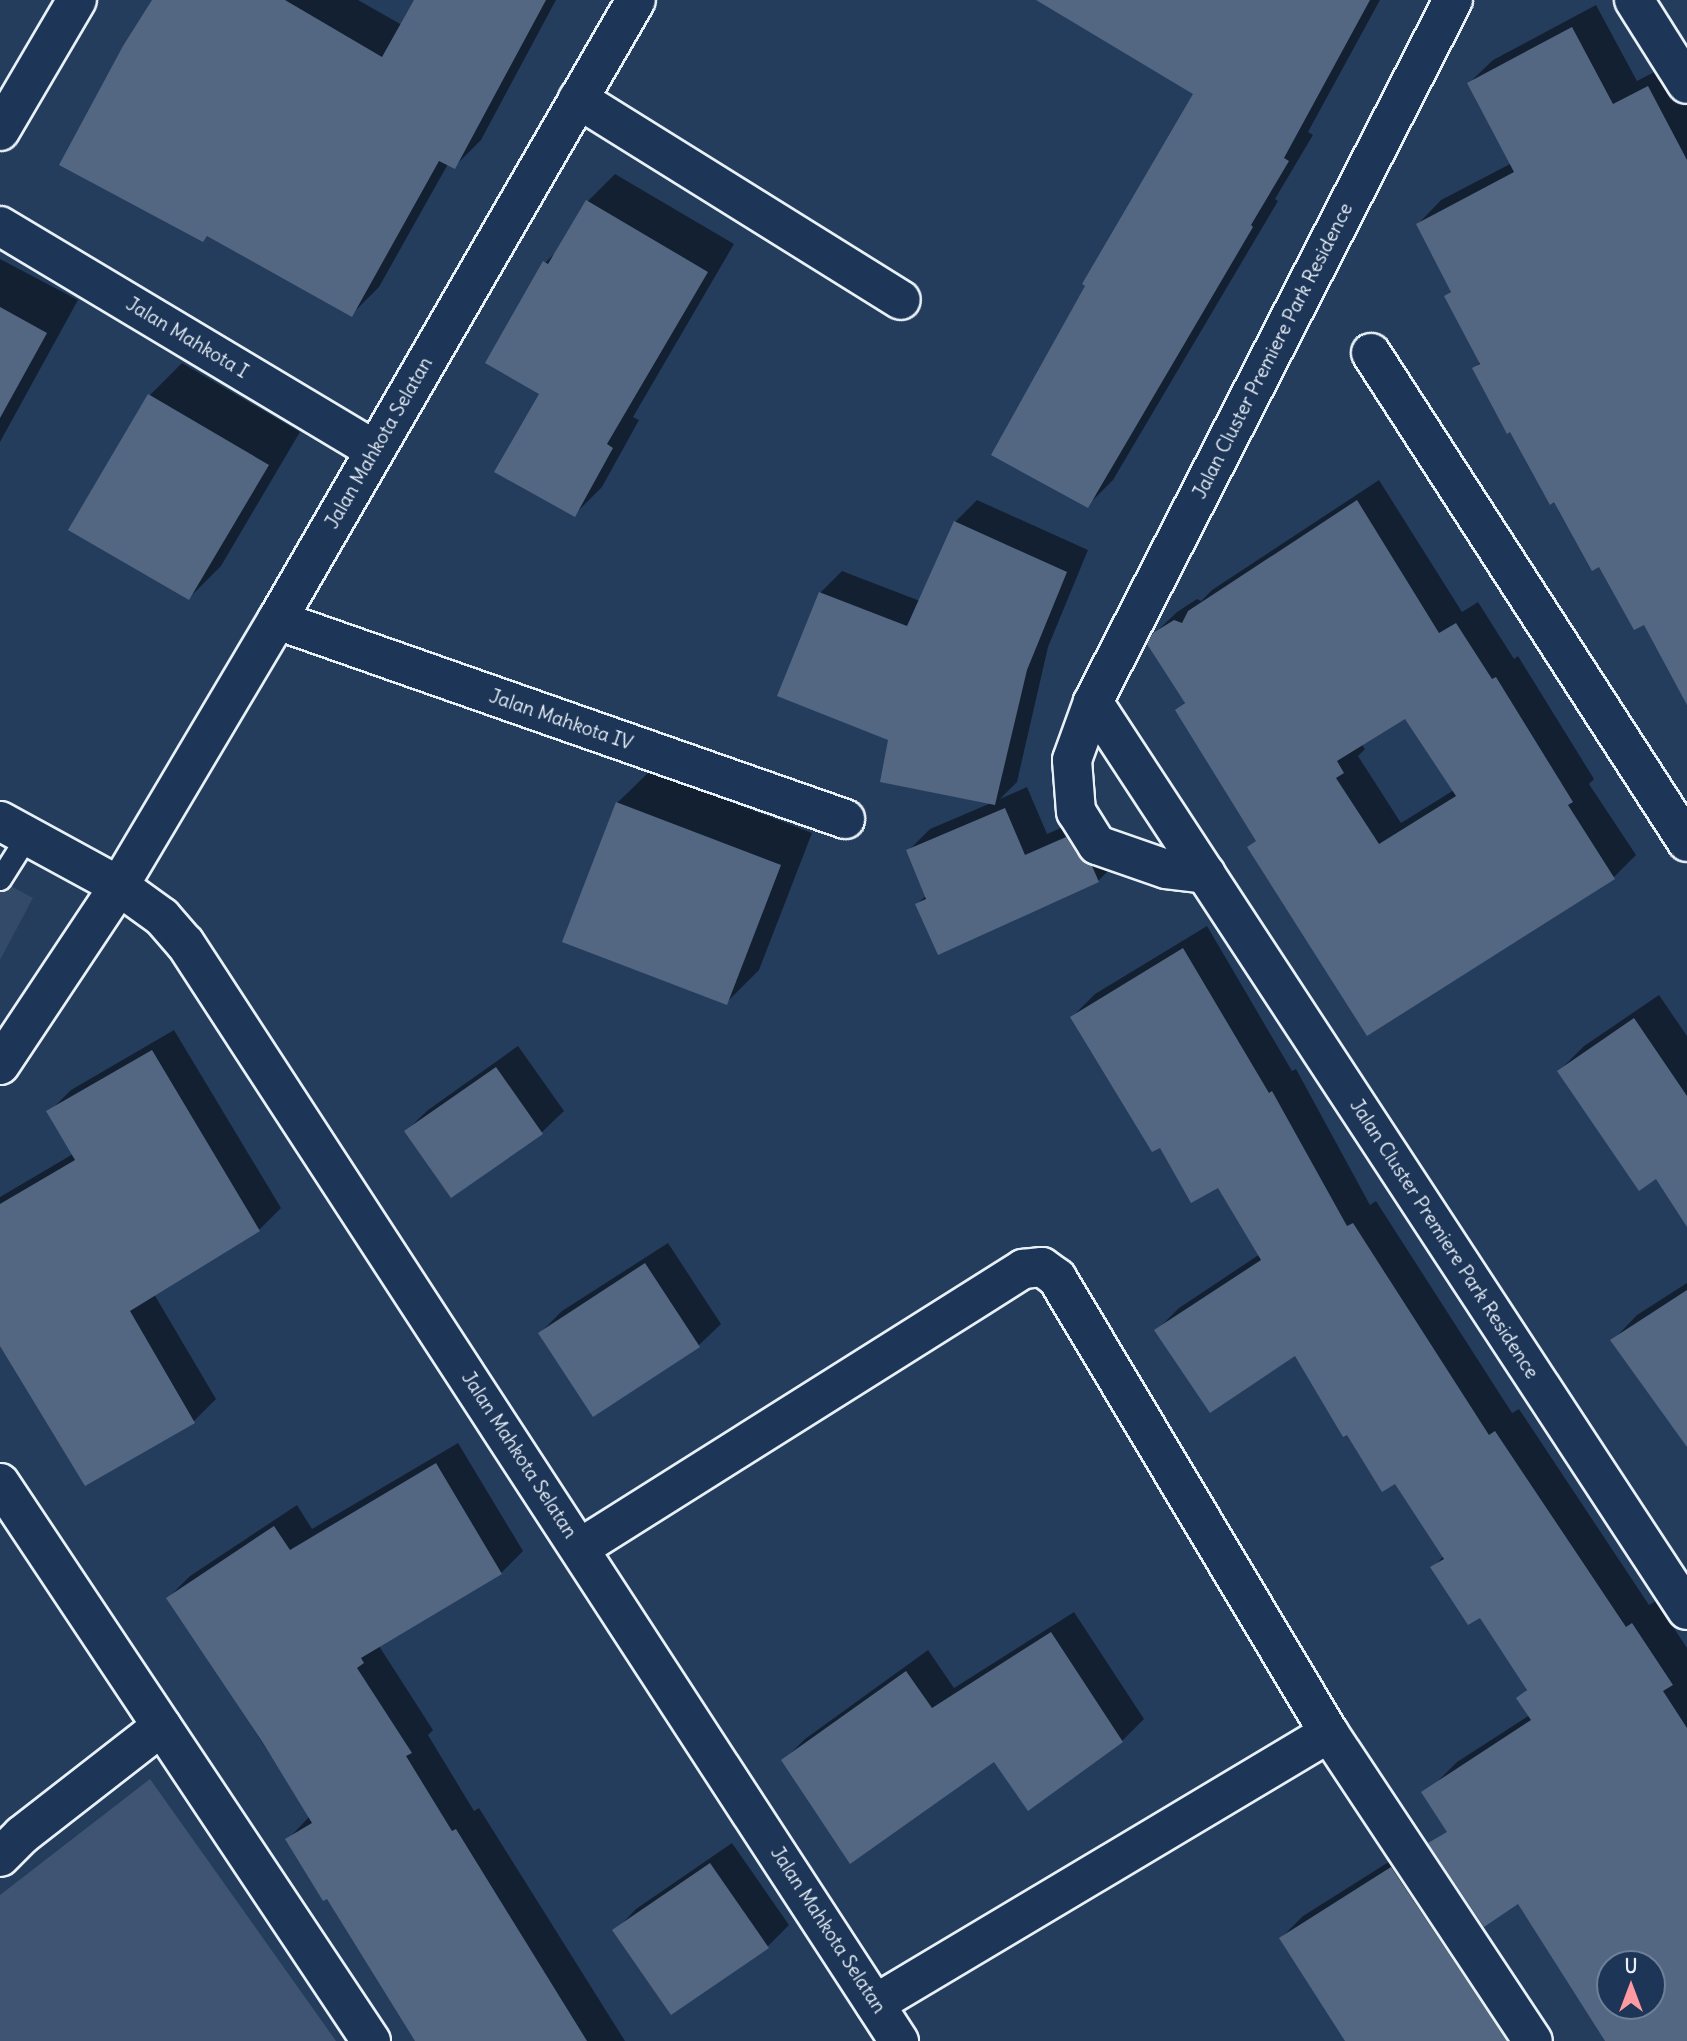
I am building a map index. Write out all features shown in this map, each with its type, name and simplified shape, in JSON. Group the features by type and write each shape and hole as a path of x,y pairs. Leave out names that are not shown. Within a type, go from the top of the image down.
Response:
{"street":[{"path":"0,131 77,0"},
{"name":"Jalan Mahkota Selatan","path":"0,1065 119,886 277,620 636,0"},
{"name":"Jalan Cluster Premiere Park Residence","path":"1206,874 1166,869 1097,845 1076,812 1072,760 1093,702 1452,0"},
{"path":"1634,0 1687,84"},
{"path":"578,99 901,300"},
{"name":"Jalan Mahkota I","path":"0,226 374,450"},
{"path":"1371,353 1687,842"},
{"name":"Jalan Mahkota IV","path":"277,620 845,819"},
{"name":"Jalan Cluster Premiere Park Residence","path":"1093,702 1685,1604"},
{"name":"Jalan Mahkota Selatan","path":"14,828 119,886 162,917 218,990 899,2041"},
{"path":"580,1548 1023,1269 1042,1267 1057,1278 1329,1733 1533,2041"},
{"path":"0,1483 371,2041"},
{"path":"0,1857 22,1835 162,1726"},
{"path":"876,2004 1329,1733"}],"lane":[{"path":"1,877 14,828"}],"shaded area":[{"path":"0,880 33,898 0,960"},
{"path":"150,1779 336,2041 0,2041 0,1895"}],"building":[{"path":"152,0 285,0 382,57 414,0 546,0 455,169 439,161 352,317 207,236 203,242 59,165 123,46"},
{"path":"1036,0 1370,0 1284,158 1289,161 1251,225 1253,227 1088,508 991,455 1085,286 1082,284 1193,94"},
{"path":"1572,27 1613,104 1648,86 1687,160 1687,705 1644,625 1634,630 1599,567 1592,571 1554,502 1550,505 1510,432 1507,434 1472,368 1480,364 1444,296 1451,292 1416,224 1514,172 1467,83"},
{"path":"586,200 708,272 607,444 613,448 575,517 494,472 539,394 485,363 543,261 548,264"},
{"path":"0,307 47,333 0,418"},
{"path":"148,394 269,465 189,600 68,530"},
{"path":"1357,500 1439,633 1456,623 1492,679 1496,677 1573,802 1568,805 1615,879 1367,1036 1247,847 1256,841 1175,710 1185,703 1147,644 1153,633 1174,620 1182,623 1188,611","holes":["1405,719 1456,796 1379,844 1336,778 1344,773 1337,761"]},
{"path":"954,521 1067,572 1027,670 995,805 880,782 888,740 777,696 819,592 907,626"},
{"path":"616,802 781,865 727,1005 562,942"},
{"path":"1005,808 1025,855 1066,837 1079,857 1092,866 1099,882 938,955 915,904 926,899 906,850"},
{"path":"1183,948 1269,1093 1272,1091 1347,1226 1353,1223 1489,1435 1495,1431 1626,1627 1632,1623 1673,1685 1663,1691 1687,1728 1687,2041 1605,2041 1518,1904 1484,1927 1428,1843 1447,1832 1421,1792 1531,1720 1516,1698 1527,1690 1480,1618 1468,1625 1430,1567 1444,1559 1395,1484 1382,1492 1347,1435 1343,1437 1295,1356 1210,1413 1154,1330 1261,1260 1218,1188 1191,1203 1160,1148 1152,1152 1070,1017"},
{"path":"1634,1018 1687,1096 1687,1227 1656,1179 1639,1191 1557,1071"},
{"path":"152,1050 260,1231 130,1311 195,1423 85,1486 0,1346 0,1204 75,1160 46,1111"},
{"path":"496,1067 543,1134 451,1198 404,1131"},
{"path":"645,1263 700,1347 593,1417 538,1333"},
{"path":"1687,1290 1687,1447 1610,1340"},
{"path":"436,1463 502,1574 361,1658 364,1663 357,1668 412,1753 406,1756 452,1831 456,1829 587,2041 415,2041 327,1899 323,1901 285,1839 312,1823 263,1743 166,1598 274,1526 290,1550"},
{"path":"1051,1632 1123,1742 1028,1811 994,1762 850,1864 781,1760 906,1671 932,1708"},
{"path":"710,1863 769,1948 671,2015 612,1930"},
{"path":"1391,1867 1507,2041 1345,2041 1279,1938"}]}
